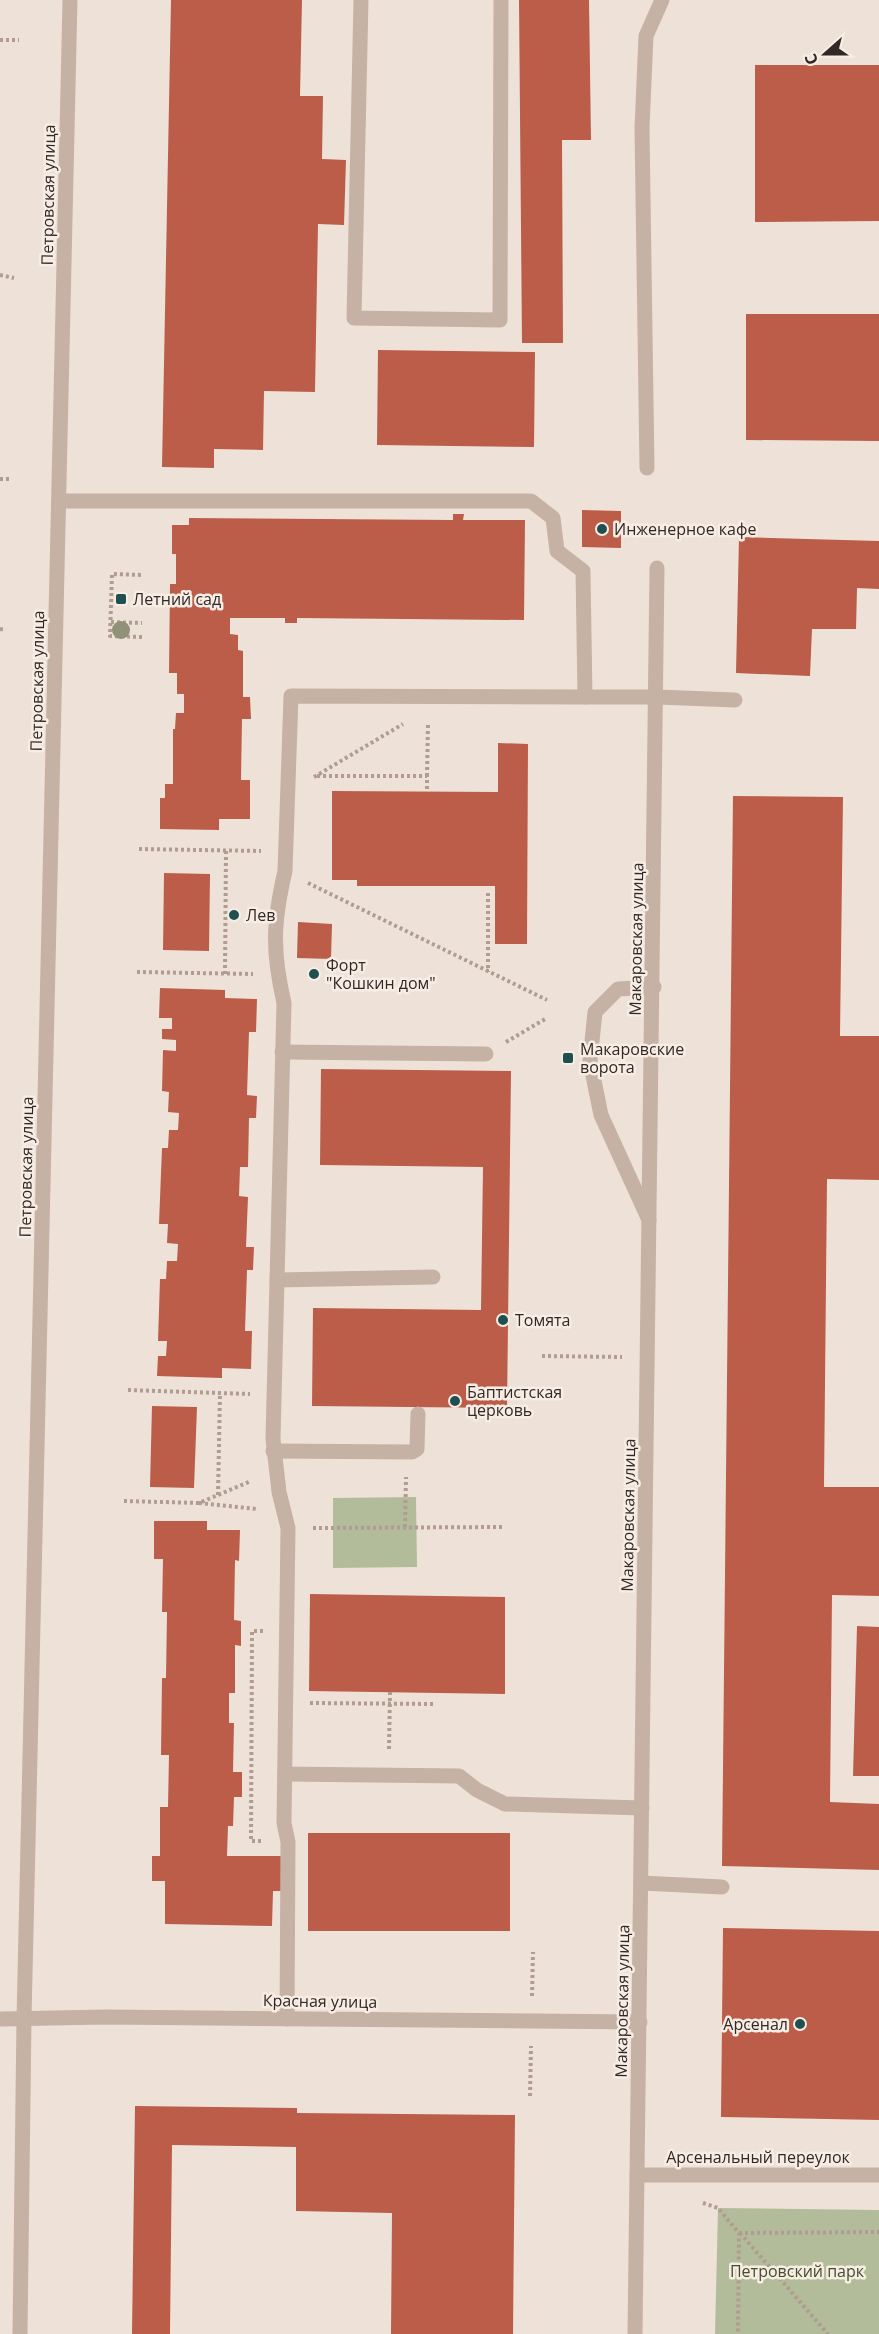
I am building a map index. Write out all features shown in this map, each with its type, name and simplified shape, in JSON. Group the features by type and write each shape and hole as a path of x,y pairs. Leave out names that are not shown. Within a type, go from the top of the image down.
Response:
{"street":[{"name":"Петровская улица","path":"20,2334 24,2019 70,0"},
{"path":"361,0 354,318 500,320 501,0"},
{"path":"647,468 642,128 646,36 662,0"},
{"path":"59,501 531,501 553,518 557,551 583,571 585,697"},
{"name":"Макаровская улица","path":"636,2334 654,987 657,568"},
{"path":"287,2019 288,1842 284,1823 288,1528 273,1451 284,1003 274,953 276,923 285,871 291,696 657,697 735,700"},
{"path":"651,1223 601,1115 590,1061 595,1012 618,989 654,987"},
{"path":"282,1052 486,1054"},
{"path":"276,1280 433,1276"},
{"path":"273,1451 412,1452 417,1449 418,1414"},
{"path":"285,1774 459,1776 477,1790 505,1804 642,1808"},
{"path":"642,1883 722,1887"},
{"name":"Красная улица","path":"0,2019 640,2022"},
{"name":"Арсенальный переулок","path":"638,2175 879,2175"}],"path":[{"path":"0,40 19,40"},
{"path":"0,275 14,278"},
{"path":"0,478 9,479"},
{"path":"142,575 112,574 110,636 142,637"},
{"path":"111,622 142,622"},
{"path":"0,629 6,630"},
{"path":"427,792 428,719"},
{"path":"288,792 406,723"},
{"path":"316,776 427,776"},
{"path":"139,849 286,851"},
{"path":"225,974 226,851"},
{"path":"303,880 547,1000"},
{"path":"488,893 488,972"},
{"path":"137,972 277,974"},
{"path":"526,1030 547,1018"},
{"path":"542,1356 626,1357"},
{"path":"128,1390 273,1395"},
{"path":"218,1495 220,1393"},
{"path":"124,1501 199,1503 276,1473"},
{"path":"405,1527 406,1497"},
{"path":"333,1528 502,1527"},
{"path":"287,1632 252,1631 251,1841 288,1842"},
{"path":"389,1776 390,1692"},
{"path":"286,1703 435,1704"},
{"path":"698,2201 718,2208 828,2334"},
{"path":"739,2233 879,2232"},
{"path":"738,2334 739,2233"}],"green space":[{"path":"416,1497 417,1567 333,1568 333,1498"},
{"name":"Петровский парк","path":"718,2208 879,2210 879,2334 715,2334"}],"building":[{"path":"171,0 302,0 300,96 323,96 322,159 346,160 344,225 318,224 315,392 264,391 263,450 214,449 214,468 162,467"},
{"path":"519,0 589,0 591,140 562,140 563,343 522,343"},
{"path":"755,65 879,65 879,221 755,222"},
{"path":"746,314 879,314 879,441 746,440"},
{"path":"378,350 535,352 534,447 377,445"},
{"path":"582,510 621,511 621,548 582,547"},
{"path":"453,514 464,514 463,520 525,520 524,620 297,618 297,623 285,623 285,618 230,618 230,634 238,635 238,650 243,651 243,697 250,697 251,719 242,719 241,780 250,780 250,819 219,819 219,830 160,829 160,798 165,798 165,784 173,784 173,729 175,729 176,713 184,713 184,694 177,694 177,673 169,673 170,584 176,584 176,554 172,554 172,525 189,525 189,518 453,520"},
{"path":"739,537 879,541 879,589 857,588 856,629 812,629 810,676 736,673"},
{"path":"498,743 528,744 527,944 495,944 495,886 357,886 357,880 332,880 332,791 498,792"},
{"path":"733,796 843,797 840,1036 879,1036 879,1180 827,1179 824,1487 879,1487 879,1596 832,1595 830,1802 879,1804 879,1870 722,1866"},
{"path":"164,873 210,874 209,951 163,950"},
{"path":"298,922 332,924 331,959 297,958"},
{"path":"160,988 225,990 225,998 257,999 256,1032 249,1032 247,1095 257,1096 256,1118 249,1118 248,1167 240,1167 239,1196 248,1197 246,1247 254,1247 253,1270 247,1270 245,1331 252,1331 251,1369 222,1368 222,1378 157,1376 158,1356 166,1356 167,1341 158,1341 160,1279 166,1279 167,1261 177,1261 178,1244 167,1243 168,1224 159,1224 162,1148 168,1148 169,1130 178,1130 179,1113 168,1112 169,1092 162,1091 163,1050 176,1051 176,1040 162,1039 162,1029 172,1029 172,1018 159,1018"},
{"path":"321,1069 511,1071 507,1408 312,1406 313,1308 481,1310 483,1167 320,1165"},
{"path":"152,1406 197,1407 194,1488 150,1487"},
{"path":"154,1521 207,1521 207,1530 240,1530 239,1561 235,1560 234,1620 241,1621 241,1646 235,1645 235,1693 229,1693 229,1723 234,1723 233,1772 242,1772 242,1797 234,1797 233,1826 228,1826 227,1856 281,1856 281,1891 273,1891 272,1926 165,1924 165,1881 152,1881 152,1856 160,1856 160,1807 168,1807 169,1755 161,1755 162,1678 166,1678 167,1612 162,1612 163,1559 154,1559"},
{"path":"310,1594 505,1597 505,1694 309,1691"},
{"path":"857,1626 879,1627 879,1776 853,1776"},
{"path":"308,1833 510,1833 510,1931 308,1931"},
{"name":"Арсенал","path":"723,1928 879,1931 879,2120 721,2117"},
{"path":"135,2106 297,2108 297,2113 515,2115 513,2334 391,2334 392,2213 296,2211 296,2147 172,2145 170,2334 132,2334"}],"place":[{"name":"Инженерное кафе","path":"602,529"},
{"name":"Летний сад","path":"121,599"},
{"name":"Лев","path":"234,915"},
{"name":"Форт \"Кошкин дом\"","path":"314,974"},
{"name":"Макаровские ворота","path":"568,1058"},
{"name":"Томята","path":"503,1320"},
{"name":"Баптистская церковь","path":"455,1401"},
{"name":"Арсенал","path":"800,2024"}]}
